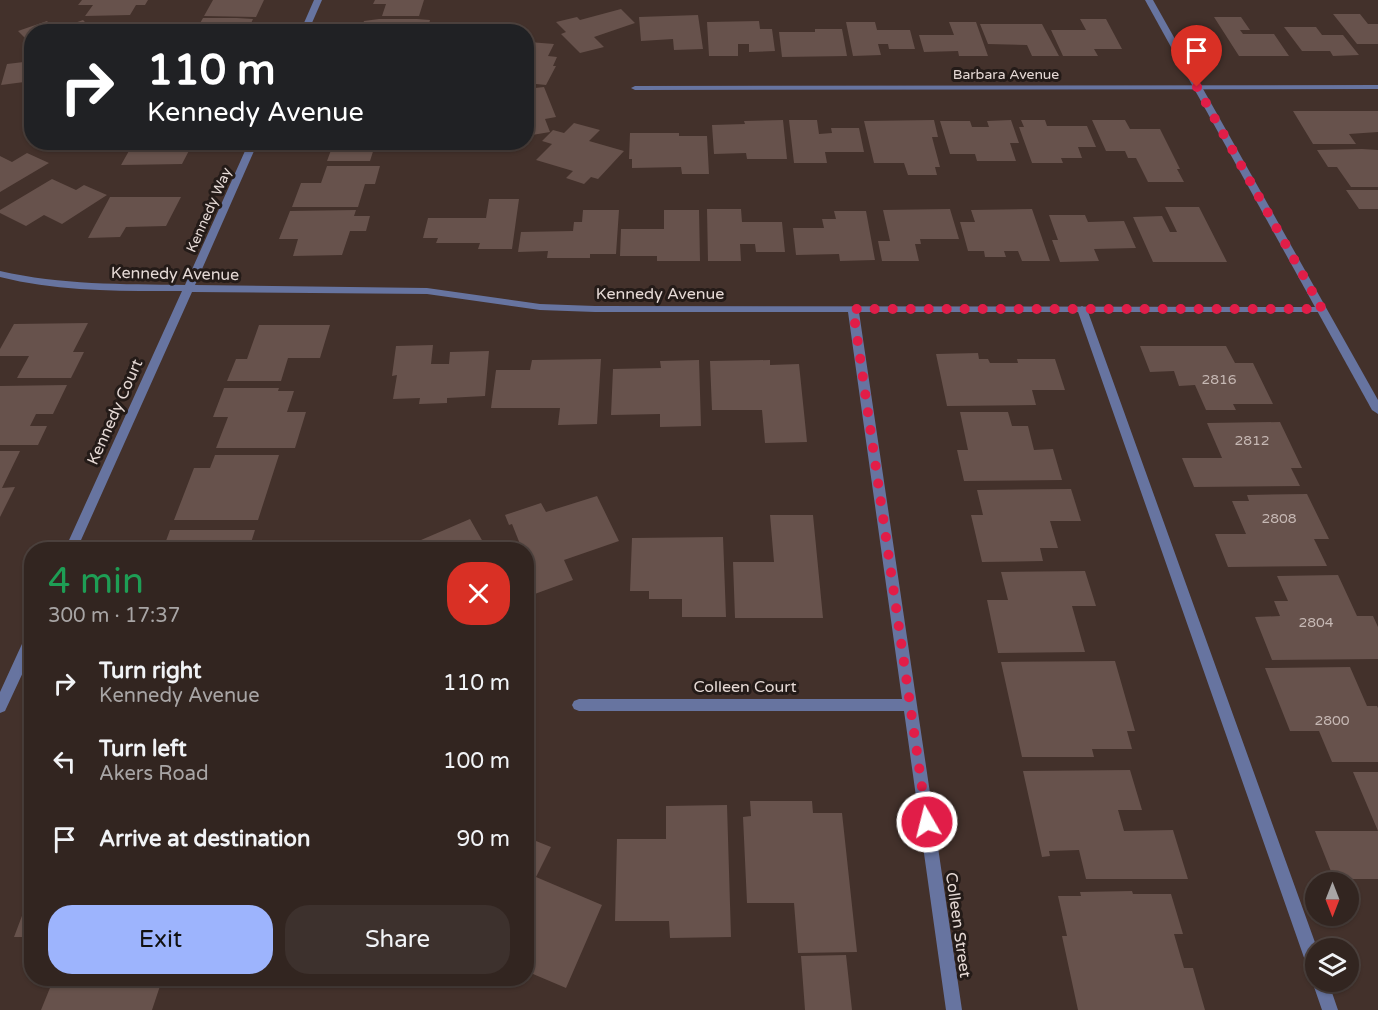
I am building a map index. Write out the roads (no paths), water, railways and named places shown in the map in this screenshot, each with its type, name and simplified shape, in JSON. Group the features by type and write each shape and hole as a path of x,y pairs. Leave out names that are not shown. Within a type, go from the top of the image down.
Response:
{"street":[{"path":"308,24 318,0"},
{"path":"1149,0 1378,410"},
{"name":"Barbara Avenue","path":"635,88 1378,87"},
{"name":"Kennedy Way","path":"188,289 250,150"},
{"name":"Kennedy Avenue","path":"0,274 29,281 82,287 427,291 540,307 595,309 1322,309"},
{"name":"Kennedy Court","path":"74,542 188,289"},
{"name":"Colleen Street","path":"853,309 954,1010"},
{"path":"1082,309 1305,938"},
{"path":"0,707 24,655"},
{"name":"Colleen Court","path":"579,705 910,705"},
{"path":"1324,992 1330,1010"}]}
